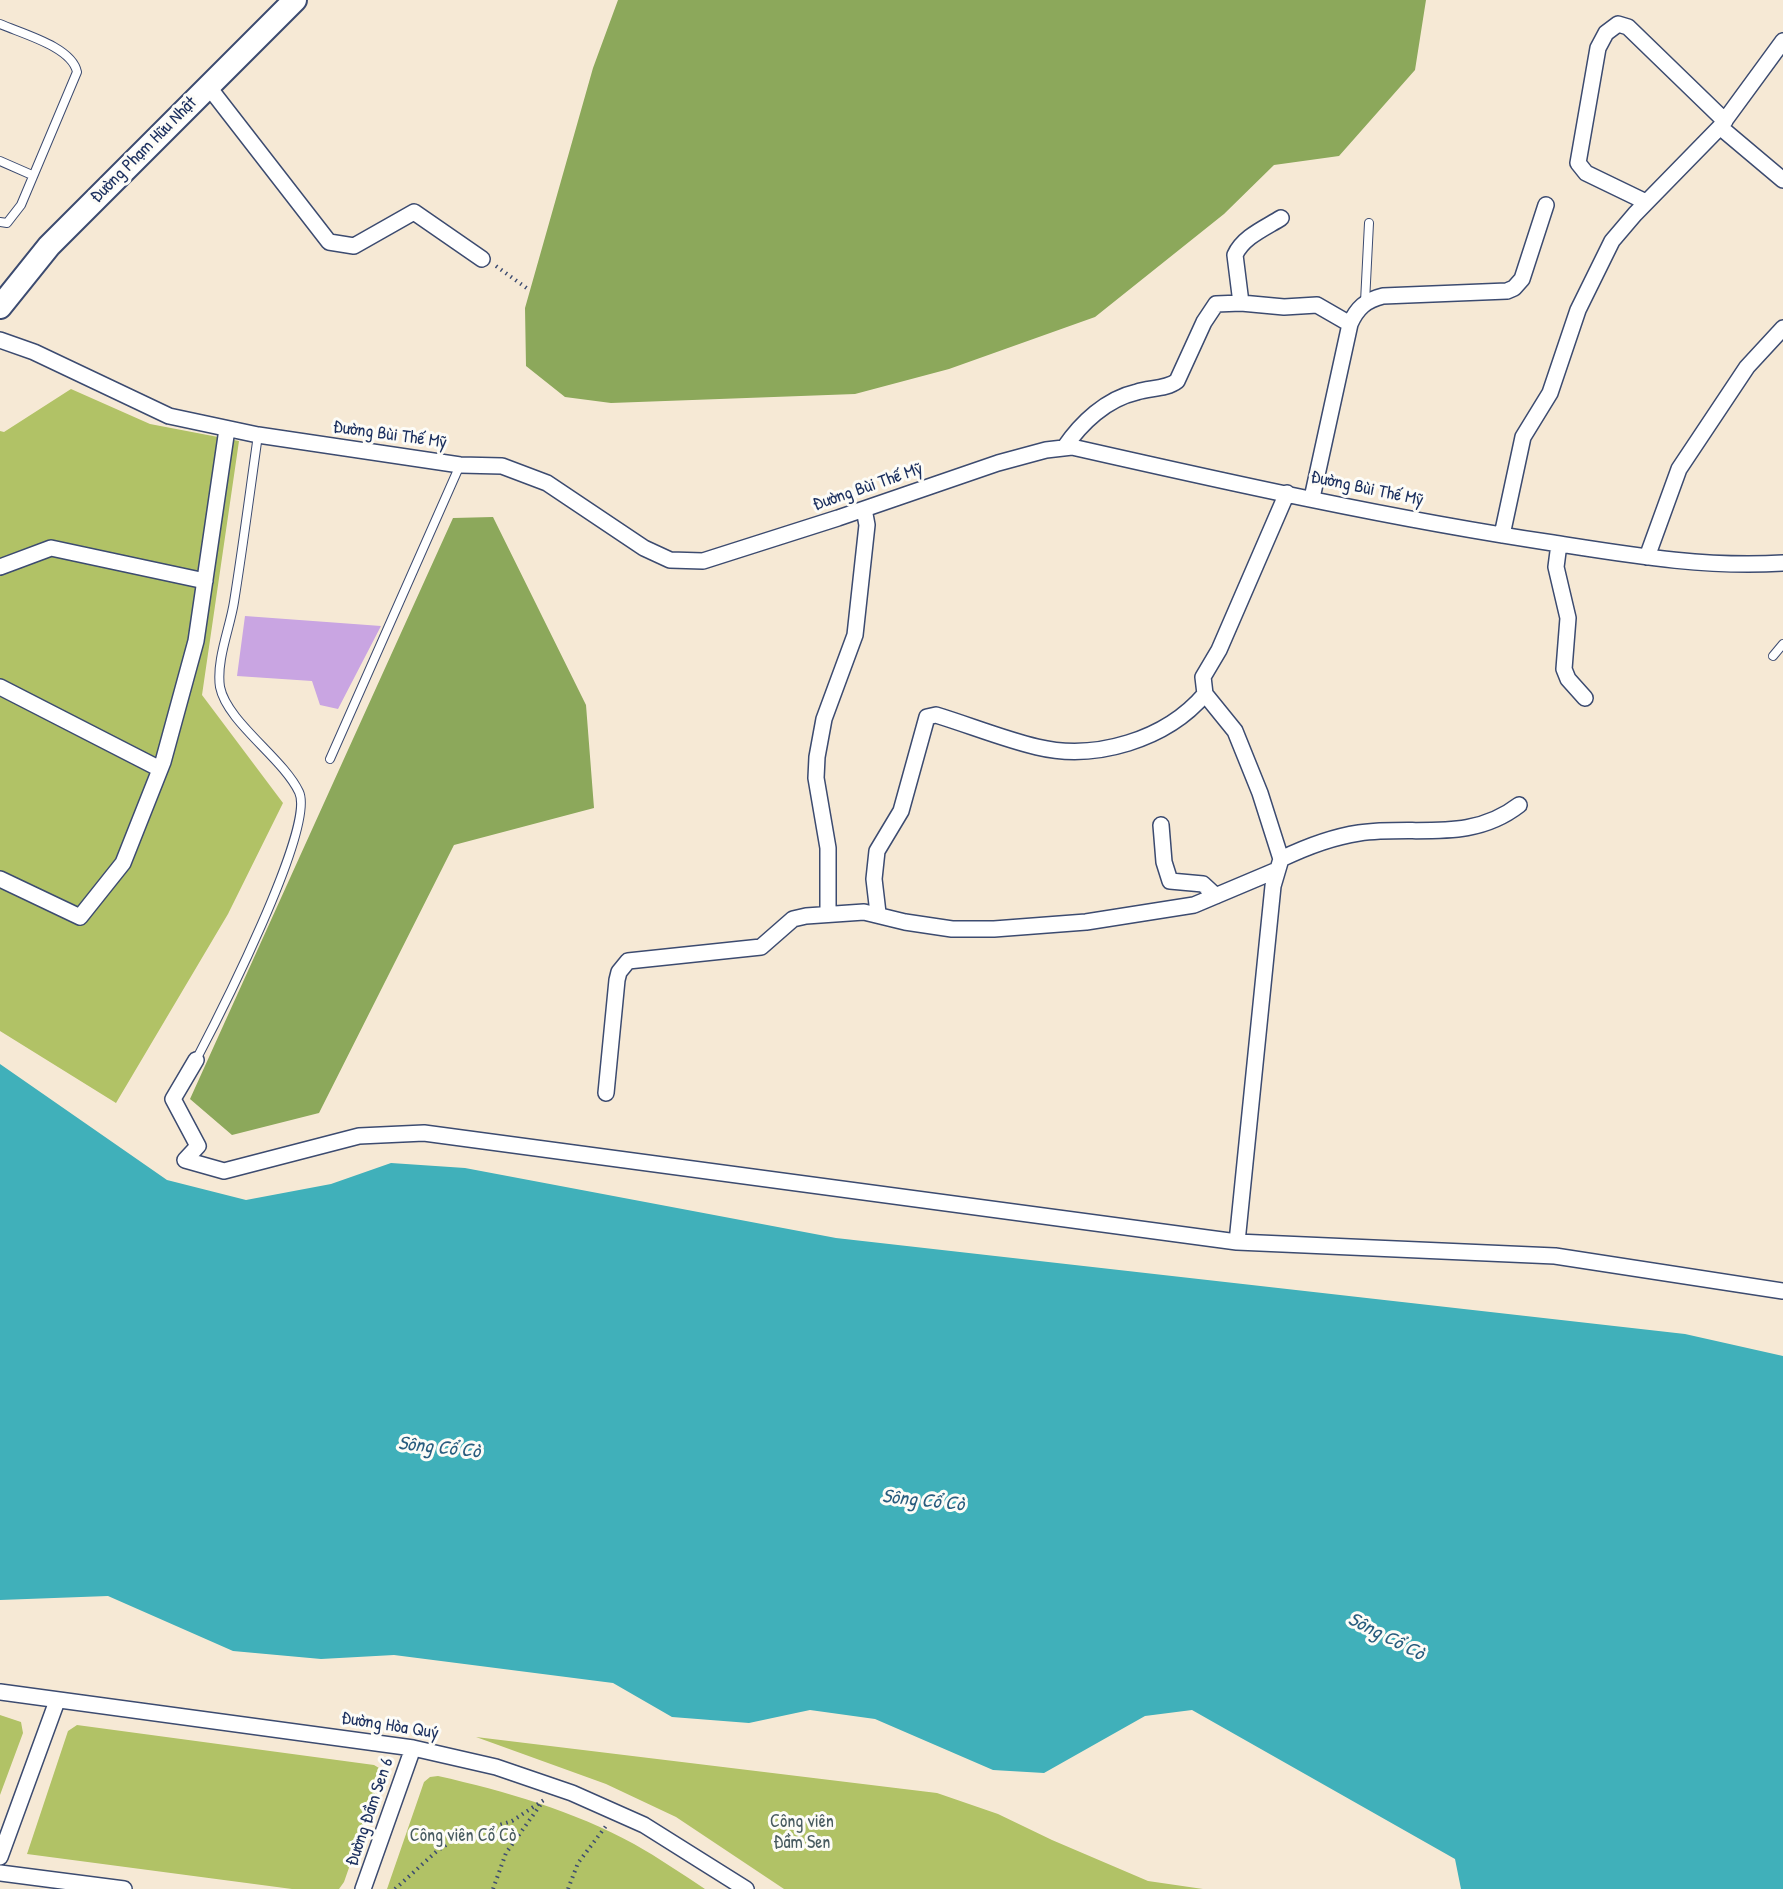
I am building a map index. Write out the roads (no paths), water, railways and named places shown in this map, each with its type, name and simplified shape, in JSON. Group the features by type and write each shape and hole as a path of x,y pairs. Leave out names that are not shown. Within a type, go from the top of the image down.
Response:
{"street":[{"name":"Đường Phạm Hữu Nhật","path":"0,307 49,246 296,0"},
{"path":"1646,202 1586,173 1578,163 1598,48 1606,33 1618,24 1628,27 1723,124 1783,180"},
{"path":"1502,536 1523,437 1550,393 1578,310 1612,241 1646,202 1723,124 1783,41"},
{"path":"208,86 329,242 354,246 414,212 482,259"},
{"path":"1312,498 1350,324 1365,302 1383,296 1507,291 1514,288 1522,279 1546,204"},
{"path":"1241,303 1235,255 1238,248 1246,240 1281,218"},
{"path":"1064,448 1088,419 1112,403 1130,393 1171,386 1183,371 1211,309 1223,302 1284,307 1317,305 1350,324"},
{"path":"1647,557 1679,469 1747,367 1783,328"},
{"name":"Đường Bùi Thế Mỹ","path":"0,340 34,352 169,417 258,435 460,465 502,466 547,483 644,548 670,560 703,561 998,463 1046,450 1072,447 1502,536 1647,557 1741,566 1783,563"},
{"path":"0,879 80,917 123,862 160,769 196,641 227,429"},
{"path":"1237,1242 1273,886 1279,864 1260,793 1235,731 1205,694 1203,676 1219,650 1287,493"},
{"path":"828,914 828,848 816,778 817,757 824,719 856,629 867,525 864,509"},
{"path":"1559,544 1556,567 1568,618 1564,669 1568,679 1585,698"},
{"path":"0,567 51,548 205,581"},
{"path":"0,687 160,769"},
{"path":"878,914 874,879 877,851 902,812 927,717 936,715 1038,748 1085,753 1150,735 1190,709 1205,694"},
{"path":"606,1093 614,1001 619,972 623,963 761,947 793,919 828,914 878,914 928,926 994,929 1086,922 1166,911 1194,905 1216,896 1316,843 1360,833 1442,830 1491,823 1519,805"},
{"path":"1161,825 1164,862 1170,881 1203,884 1216,896"},
{"path":"196,1060 173,1099 198,1146 185,1160 224,1172 297,1150 359,1137 424,1133 1237,1242 1555,1256 1783,1291"},
{"name":"Đường Hòa Quý","path":"0,1692 413,1748 511,1771 595,1802 669,1839 746,1889"},
{"path":"0,1857 57,1701"},
{"name":"Đường Đầm Sen 6","path":"363,1889 413,1748"},
{"path":"0,1874 124,1889"}],"lane":[{"path":"0,24 62,51 75,61 78,72 21,205 13,219 7,223 0,222"},
{"path":"0,161 32,175"},
{"path":"1365,302 1369,224"},
{"path":"196,1060 228,1000 280,878 301,818 303,803 299,791 288,776 236,715 220,686 221,665 233,604 258,435"},
{"path":"330,759 460,465"},
{"path":"1773,656 1783,644"}],"water":[{"name":"Sông Cổ Cò","path":"0,1064 167,1180 246,1200 331,1184 391,1163 465,1168 836,1238 1685,1334 1783,1356 1783,1889 1461,1889 1455,1859 1192,1710 1145,1716 1044,1773 993,1770 875,1719 810,1710 749,1723 672,1717 613,1683 394,1655 321,1659 233,1651 108,1596 0,1600"}],"park label":[{"name":"Công viên Đầm Sen","path":"802,1832"},
{"name":"Công viên Cổ Cò","path":"463,1836"}]}
